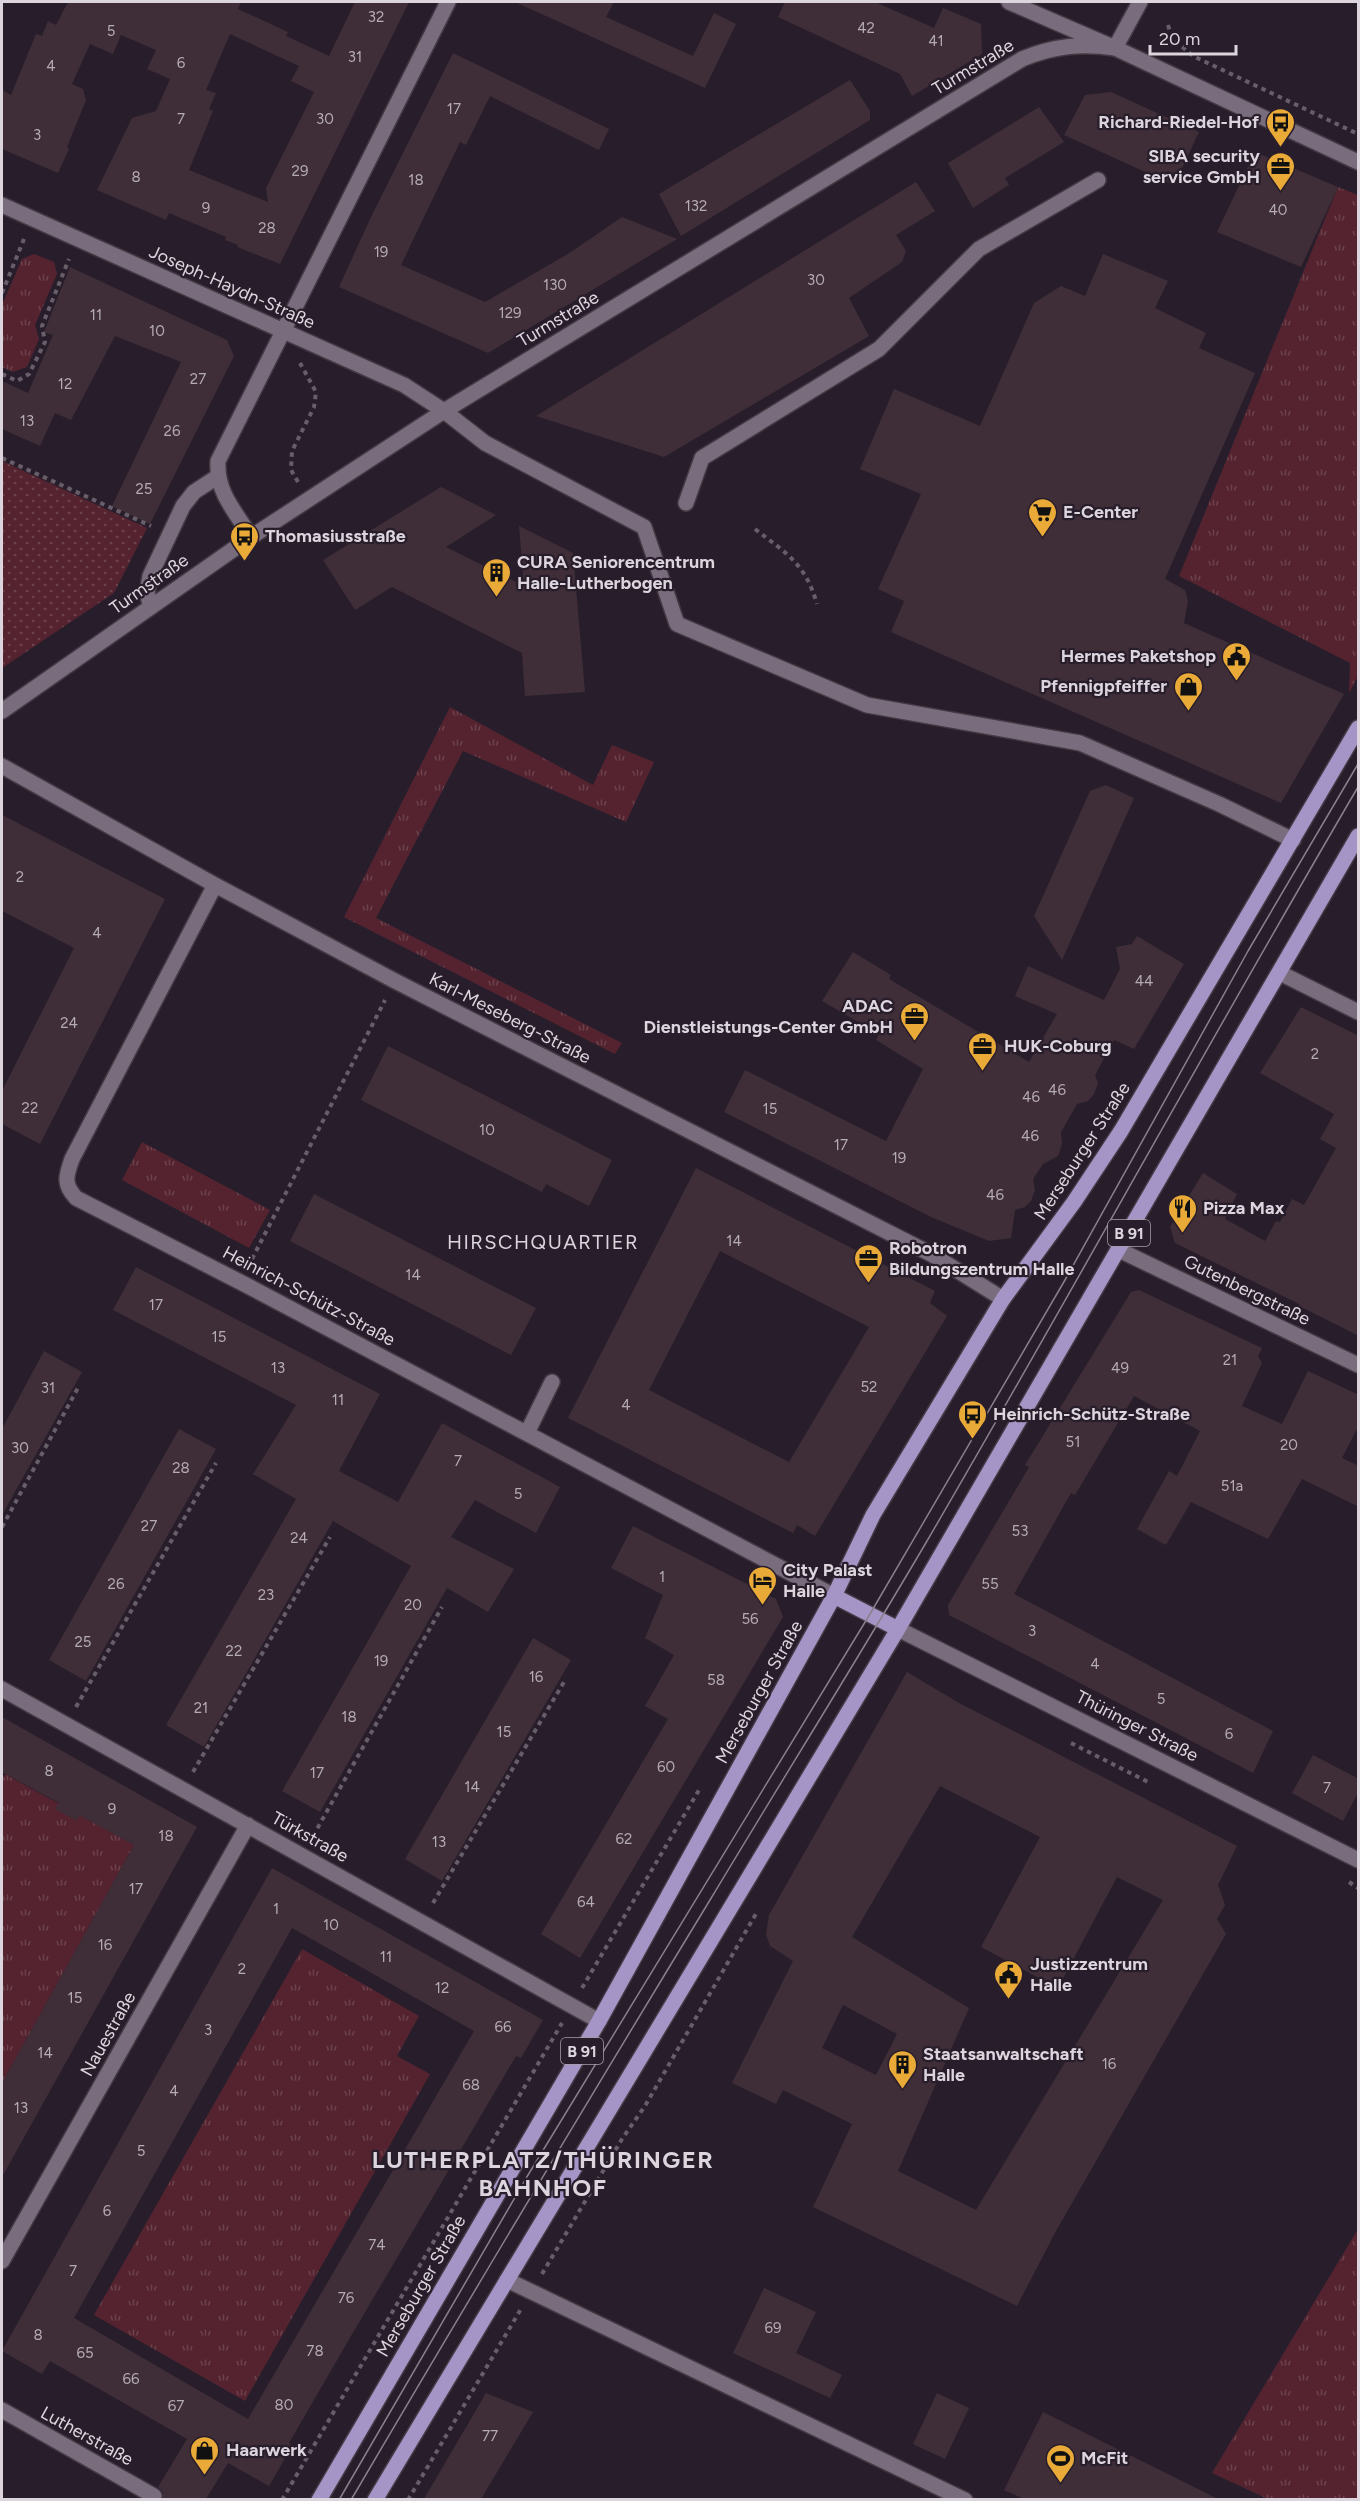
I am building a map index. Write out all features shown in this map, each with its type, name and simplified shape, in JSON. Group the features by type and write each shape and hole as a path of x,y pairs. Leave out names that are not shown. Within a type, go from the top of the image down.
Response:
{"main road":[{"name":"Merseburger Straße","path":"319,2499 599,2020 834,1596 873,1515 1003,1299 1097,1169 1359,728"},
{"name":"B 91","path":"375,2499 898,1629 1359,836"},
{"path":"834,1596 898,1629"}],"street":[{"path":"251,537 223,494 217,477 218,460 448,2"},
{"path":"1009,2 1115,48 1359,162"},
{"path":"1115,48 1140,2"},
{"name":"Turmstraße","path":"2,711 251,537 444,411 1022,60 1051,48 1070,45 1115,48"},
{"path":"686,503 702,458 879,349 979,249 1098,180"},
{"name":"Joseph-Haydn-Straße","path":"2,205 404,386 444,411 484,443 644,527 677,624 867,705 1080,743 1219,804 1293,840"},
{"path":"151,607 147,593 150,576 183,506 194,492 217,477"},
{"name":"Karl-Meseberg-Straße","path":"2,766 215,885 395,981 931,1254 1003,1299"},
{"name":"Heinrich-Schütz-Straße","path":"215,885 72,1159 65,1177 68,1189 76,1198 834,1596"},
{"path":"1280,973 1359,1012"},
{"name":"Gutenbergstraße","path":"1119,1250 1359,1365"},
{"path":"527,1433 552,1382"},
{"name":"Thüringer Straße","path":"898,1629 1359,1860"},
{"name":"Türkstraße","path":"2,1689 599,2020"},
{"name":"Nauestraße","path":"2,2261 248,1825"},
{"path":"507,2280 965,2499"},
{"name":"Lutherstraße","path":"2,2410 154,2496"}],"path":[{"path":"1168,25 1172,38 1193,56 1359,134"},
{"path":"2,293 32,219"},
{"path":"2,374 17,381 29,374 45,342 42,326 77,239"},
{"path":"282,331 316,392 314,407 292,451 291,470 309,500"},
{"path":"2,458 169,534"},
{"path":"755,529 800,567 811,582 817,604"},
{"path":"252,1259 395,981"},
{"path":"2,1527 79,1386"},
{"path":"66,1725 216,1463"},
{"path":"183,1789 330,1537"},
{"path":"302,1855 442,1607"},
{"path":"422,1922 564,1682"},
{"path":"282,2499 568,2003 703,1783"}],"green space":[{"path":"1338,187 1358,195 1358,676 1349,693 1350,663 1179,576"},
{"path":"34,254 54,262 57,274 35,325 39,339 27,367 13,372 2,367 2,305 22,259"},
{"path":"2,461 147,528 114,593 2,668"},
{"path":"450,707 593,785 612,745 654,762 626,822 463,751 376,918 622,1043 615,1054 344,917"},
{"path":"142,1142 270,1210 249,1248 122,1180"},
{"path":"5,1774 134,1845 2,2083 2,1780"},
{"path":"302,1949 419,2016 397,2056 430,2074 245,2401 94,2315"},
{"path":"1358,2229 1358,2499 1268,2499 1212,2473"}],"building":[{"path":"68,2 241,2 238,9 288,32 286,36 329,56 355,2 409,2 280,264 237,247 238,245 225,240 226,237 169,213 166,220 97,190 132,118 156,111 170,79 147,69 156,50 121,35 113,54 90,44 72,84 83,89 86,100 58,173 2,149 2,90 11,95 36,34 42,36 48,21 56,25","holes":["230,34 299,66 291,81 314,92 266,188 268,202 189,170 213,111 209,109 216,93 206,90"]},
{"path":"515,2 614,2 606,17 693,56 714,13 736,24 705,88"},
{"path":"785,2 875,2 934,28 943,8 981,24 982,54 912,96 900,74 778,17"},
{"path":"453,53 609,129 599,150 490,96 466,145 460,142 401,265 485,302 571,252 622,217 677,239 488,353 339,287 371,217"},
{"path":"850,80 870,111 870,120 681,236 659,194"},
{"path":"1111,92 1199,132 1174,185 1064,135 1085,95"},
{"path":"1039,107 1064,142 1005,178 1009,185 973,208 948,163"},
{"path":"1255,152 1338,187 1301,267 1217,232"},
{"path":"916,182 935,211 896,235 906,251 902,262 849,298 869,336 664,457 536,416"},
{"name":"E-Center","path":"1103,254 1168,281 1155,308 1206,333 1199,348 1255,373 1165,579 1185,590 1188,601 1184,623 1344,694 1281,803 891,632 904,601 878,589 921,494 860,469 894,389 980,426 1034,303 1061,286 1085,296"},
{"path":"70,267 227,340 234,356 150,524 112,506 181,362 115,336 71,420 55,413 40,446 2,429 2,381 28,393 53,335 44,332"},
{"name":"CURA Seniorencentrum Halle-Lutherbogen","path":"441,487 496,515 446,547 524,586 519,526 573,553 585,692 525,696 522,653 392,587 355,610 323,560"},
{"path":"1106,785 1134,798 1062,960 1034,916 1090,791"},
{"path":"2,815 165,899 40,1144 2,1124 2,1091 74,948 2,911"},
{"path":"1137,936 1184,964 1134,1049 1114,1040 1095,1075 1098,1083 1094,1094 1088,1101 1077,1104 1061,1132 1062,1144 1058,1156 1043,1164 1033,1179 1035,1190 1031,1201 1025,1207 1015,1210 1011,1238 989,1241 931,1217 724,1112 745,1070 886,1141 923,1069 876,1040 879,1034 822,1001 853,952 891,975 889,979 1029,1062 1057,1014 1015,996 1028,966 1104,1000 1120,969 1116,947 1132,944"},
{"path":"1301,1007 1359,1036 1359,1336 1175,1243 1170,1227 1203,1173 1237,1194 1225,1219 1265,1241 1276,1221 1280,1222 1292,1199 1304,1205 1336,1148 1320,1139 1334,1114 1260,1073"},
{"path":"388,1046 612,1160 589,1206 546,1184 542,1192 361,1100"},
{"path":"696,1168 935,1291 930,1303 947,1316 815,1536 797,1525 793,1533 568,1418","holes":["720,1251 869,1327 789,1462 649,1390"]},
{"path":"314,1194 536,1308 511,1355 290,1241"},
{"path":"136,1267 380,1394 339,1471 398,1502 442,1423 560,1487 536,1533 475,1500 451,1537 514,1569 488,1612 447,1588 320,1812 282,1791 411,1566 333,1521 204,1747 166,1725 296,1499 253,1474 296,1405 113,1310"},
{"path":"1139,1290 1262,1348 1258,1356 1262,1363 1242,1406 1282,1424 1308,1371 1359,1395 1359,1425 1342,1458 1359,1466 1359,1507 1302,1479 1268,1539 1191,1502 1166,1545 1137,1529 1169,1471 1177,1476 1200,1431 1134,1396 1075,1495 1071,1493 1014,1594 1273,1731 1253,1773 949,1615 948,1605 1029,1467 1025,1465 1131,1292"},
{"path":"44,1351 82,1372 2,1515 2,1429"},
{"path":"179,1429 216,1449 86,1681 49,1660"},
{"path":"633,1526 776,1599 783,1617 580,1958 541,1934 668,1719 645,1706 674,1655 645,1638 663,1595 611,1568"},
{"path":"533,1638 571,1660 442,1881 405,1859"},
{"name":"Justizzentrum Halle","path":"907,1672 959,1703 1237,1846 1218,1885 1225,1905 1217,1919 1226,1934 1056,2231 1017,2306 813,2207 852,2124 783,2090 776,2104 732,2083 793,1961 770,1946 766,1934 769,1915","holes":["940,1786 1040,1837 981,1947 1058,1988 1117,1877 1163,1900 976,2210 898,2171 969,2008 852,1937","843,2005 897,2034 876,2075 822,2048"]},
{"path":"2,1717 197,1827 2,2177 2,2083 134,1845 79,1815 77,1821 55,1809 59,1803 2,1772"},
{"path":"1313,1755 1359,1779 1359,1791 1343,1821 1292,1793"},
{"path":"272,1868 543,2020 521,2058 516,2056 351,2336 289,2443 292,2446 269,2486 228,2463 206,2499 163,2499 163,2492 158,2487 187,2439 50,2361 42,2374 2,2351","holes":["292,1928 474,2031 248,2419 74,2318"]},
{"path":"764,2288 816,2312 796,2353 842,2375 830,2398 733,2353"},
{"path":"486,2393 533,2412 481,2499 424,2499"},
{"path":"937,2393 969,2408 945,2459 913,2444"},
{"path":"1043,2412 1218,2499 1024,2499 1004,2490"}],"tram line":[{"path":"339,2500 528,2175 870,1614 1065,1280 1248,951 1358,764"},
{"path":"351,2500 574,2124 927,1541 1358,787"}],"place":[{"name":"Richard-Riedel-Hof","path":"1280,148"},
{"name":"SIBA security service GmbH","path":"1281,192"},
{"name":"E-Center","path":"1042,538"},
{"name":"Thomasiusstraße","path":"244,562"},
{"name":"CURA Seniorencentrum Halle-Lutherbogen","path":"496,598"},
{"name":"Hermes Paketshop","path":"1237,682"},
{"name":"Pfennigpfeiffer","path":"1188,712"},
{"name":"ADAC Dienstleistungs-Center GmbH","path":"914,1042"},
{"name":"HUK-Coburg","path":"983,1072"},
{"name":"Pizza Max","path":"1182,1234"},
{"name":"Robotron Bildungszentrum Halle","path":"868,1284"},
{"name":"Heinrich-Schütz-Straße","path":"972,1440"},
{"name":"City Palast Halle","path":"762,1606"},
{"name":"Justizzentrum Halle","path":"1009,2000"},
{"name":"Staatsanwaltschaft Halle","path":"902,2090"},
{"name":"Haarwerk","path":"205,2476"},
{"name":"McFit","path":"1060,2484"}],"district":[{"name":"HIRSCHQUARTIER","path":"543,1242"},
{"name":"LUTHERPLATZ/THÜRINGER BAHNHOF","path":"543,2174"}]}
